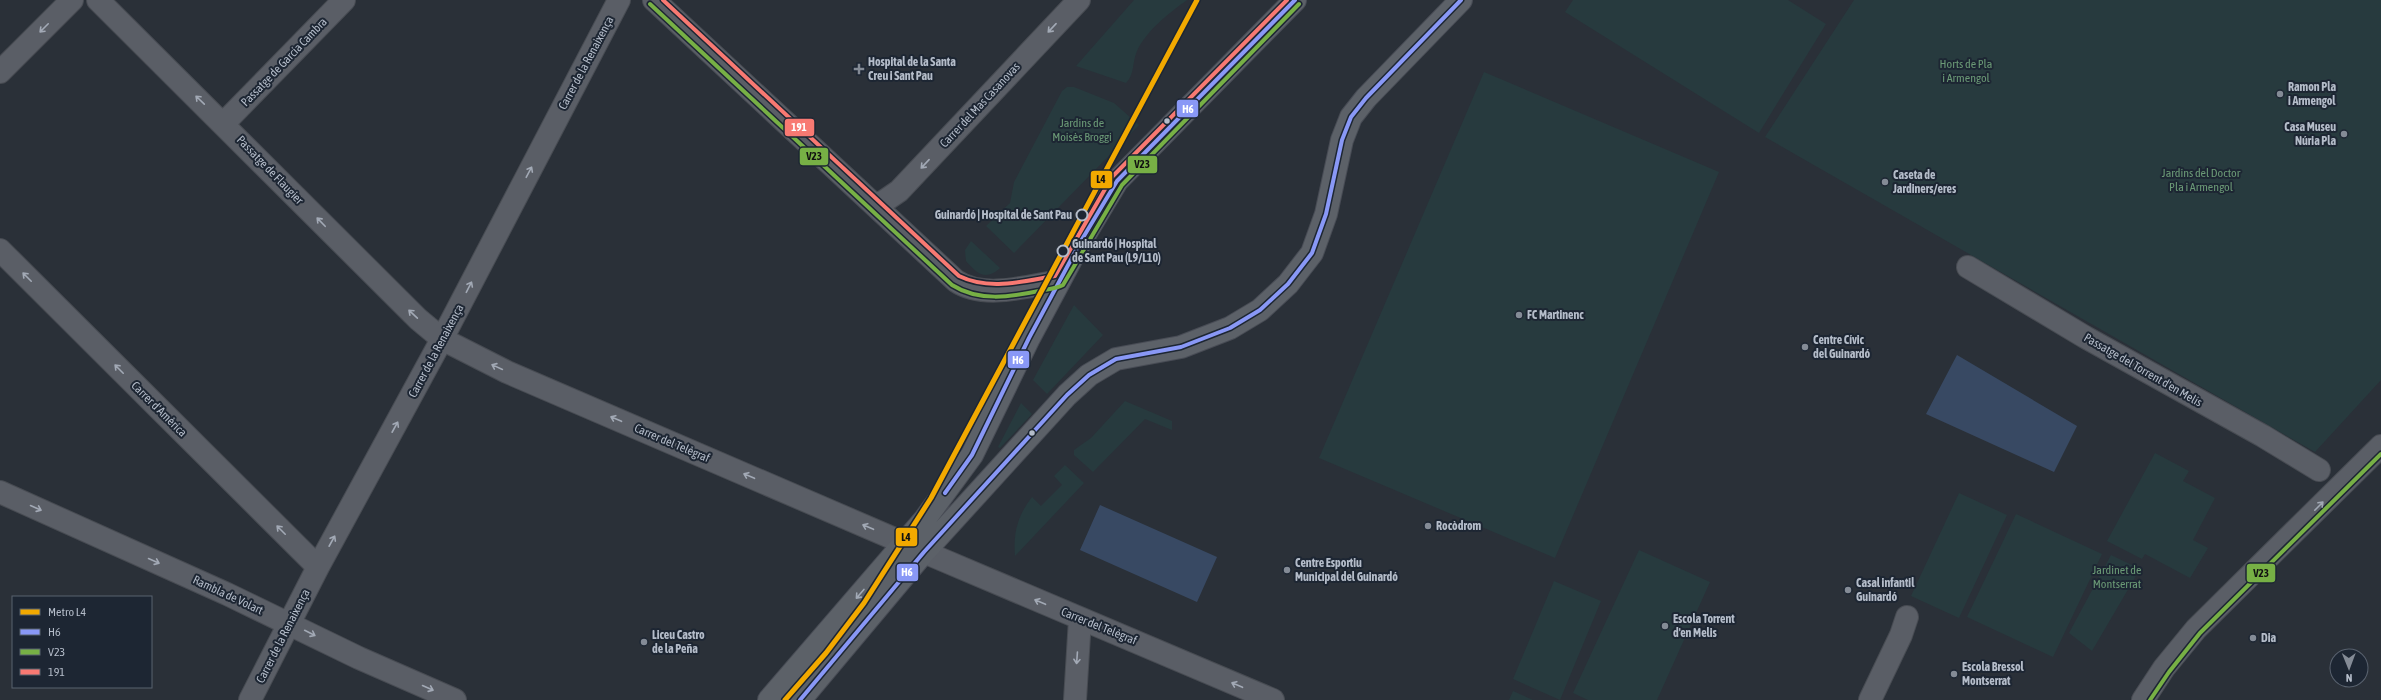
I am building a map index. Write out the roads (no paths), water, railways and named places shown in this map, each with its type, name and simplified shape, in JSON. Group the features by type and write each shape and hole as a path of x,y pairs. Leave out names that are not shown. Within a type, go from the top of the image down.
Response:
{"main road":[{"path":"769,700 925,519 972,456 1008,379 1059,282 1116,181 1295,0"},
{"path":"800,700 924,552 1067,395 1089,375 1116,359 1181,347 1230,328 1260,310 1288,284 1312,253 1324,221 1342,140 1351,117 1366,98 1461,0"},
{"path":"904,543 924,552"}],"street":[{"path":"0,72 72,0"},
{"name":"Passatge de Flaugier","path":"98,0 224,123 393,296 442,339"},
{"name":"Passatge de Garcia Cambra","path":"224,123 344,0"},
{"name":"Carrer de la Renaixença","path":"250,700 318,567 442,339 619,0"},
{"path":"654,0 838,172 875,204 948,274 965,287 981,290 1059,282"},
{"name":"Carrer del Mas Casanovas","path":"875,204 883,202 899,191 1079,0"},
{"name":"Carrer d'Amèrica","path":"0,250 318,567"},
{"name":"Passatge del Torrent d'en Melis","path":"1968,266 2085,337 2319,470"},
{"name":"Carrer del Telègraf","path":"442,339 507,372 904,543"},
{"path":"2143,700 2164,668 2196,629 2381,446"},
{"name":"Rambla de Volart","path":"0,492 289,623 359,658 455,700"},
{"name":"Carrer del Telègraf","path":"924,552 1273,700"},
{"path":"1870,700 1902,634 1907,617"},
{"path":"1075,700 1080,619"}],"water":[{"path":"1957,355 2077,426 2054,472 1926,414"},
{"path":"1100,505 1217,557 1197,602 1080,550"}],"metro line":[{"name":"L4","path":"785,700 826,653 864,603 931,498 1197,0"}],"place":[{"name":"Hospital de la Santa Creu i Sant Pau","path":"859,69"},
{"name":"Ramon Pla i Armengol","path":"2280,94"},
{"name":"Casa Museu Núria Pla","path":"2344,134"},
{"name":"Caseta de Jardiners/eres","path":"1885,182"},
{"name":"Guinardó | Hospital de Sant Pau","path":"1082,215"},
{"name":"Guinardó | Hospital de Sant Pau (L9/L10)","path":"1063,251"},
{"name":"FC Martinenc","path":"1519,315"},
{"name":"Centre Cívic del Guinardó","path":"1805,347"},
{"name":"Rocòdrom","path":"1428,526"},
{"name":"Centre Esportiu Municipal del Guinardó","path":"1287,570"},
{"name":"Casal infantil Guinardó","path":"1848,590"},
{"name":"Escola Torrent d'en Melis","path":"1665,626"},
{"name":"Dia","path":"2253,638"},
{"name":"Liceu Castro de la Peña","path":"644,642"},
{"name":"Escola Bressol Montserrat","path":"1954,674"}],"park label":[{"name":"Horts de Pla i Armengol","path":"1966,71"},
{"name":"Jardins de Moisès Broggi","path":"1082,130"},
{"name":"Jardins del Doctor Pla i Armengol","path":"2201,180"},
{"name":"Jardinet de Montserrat","path":"2117,577"}]}
